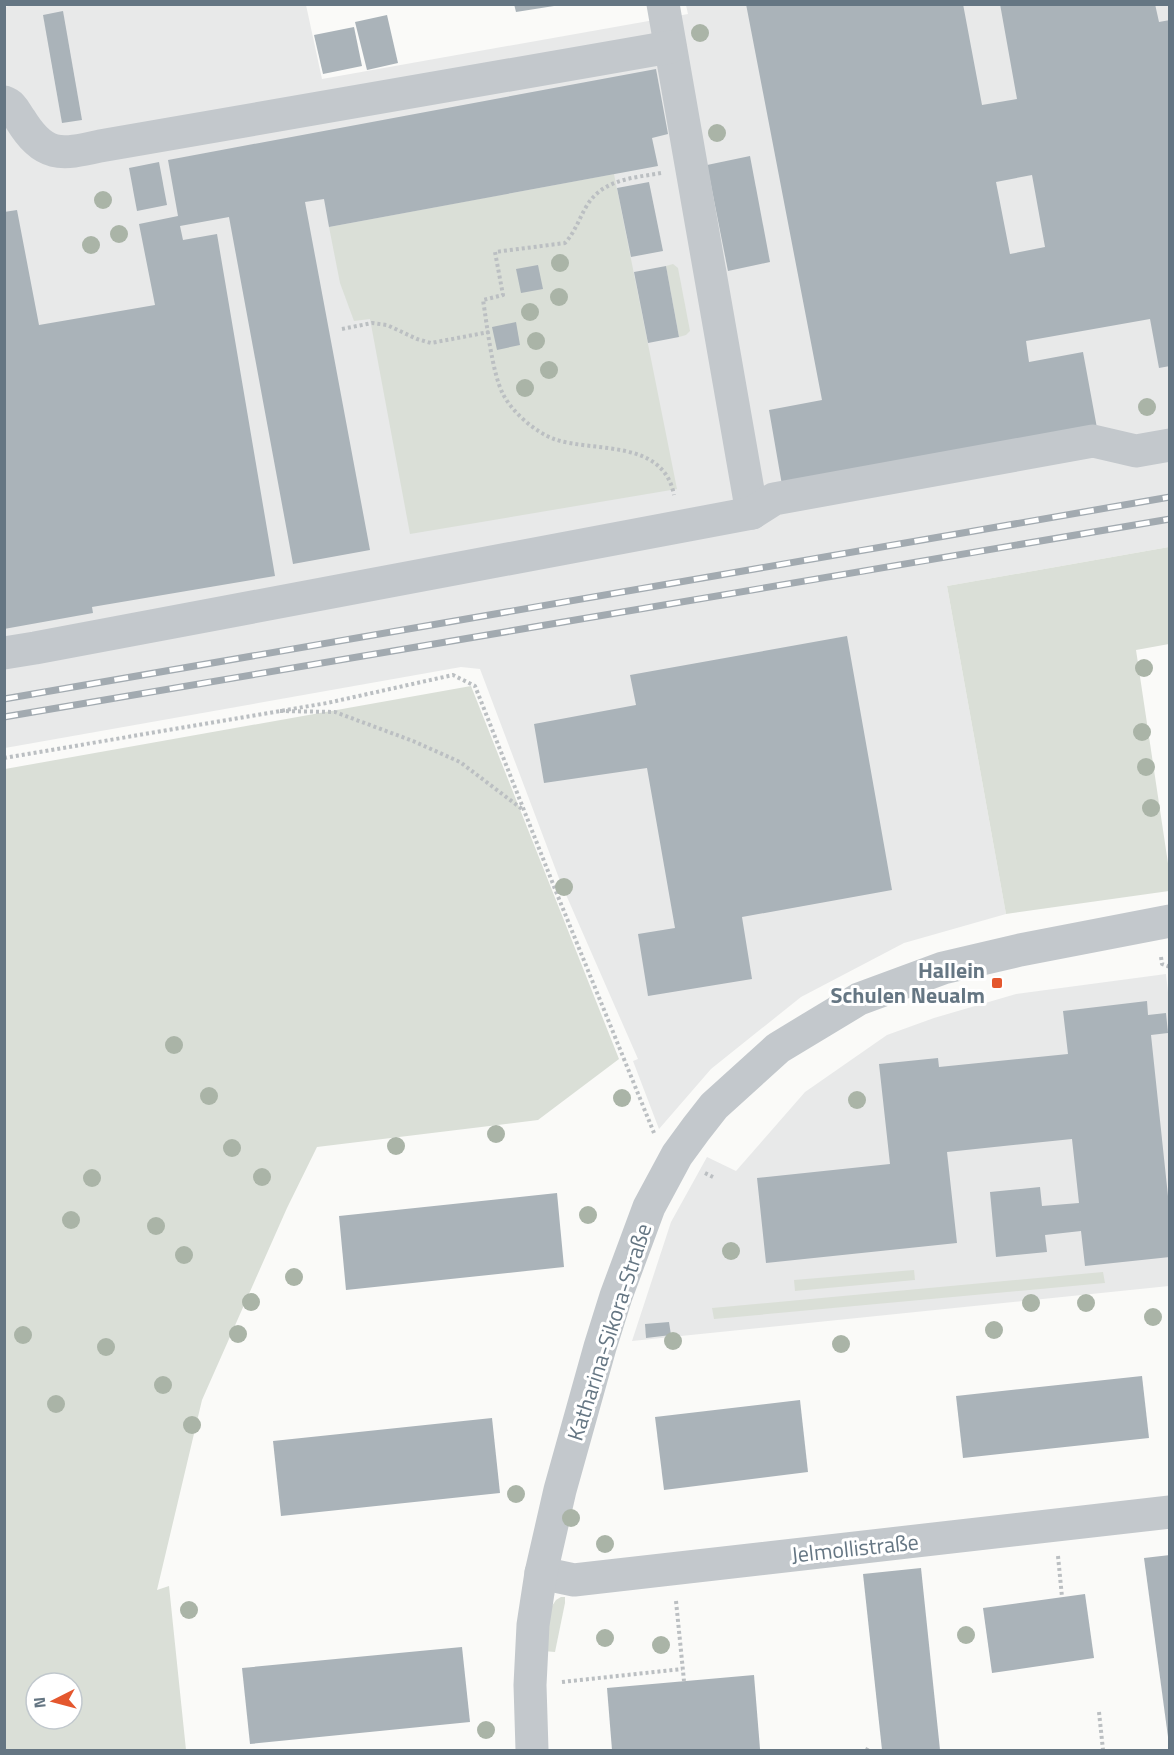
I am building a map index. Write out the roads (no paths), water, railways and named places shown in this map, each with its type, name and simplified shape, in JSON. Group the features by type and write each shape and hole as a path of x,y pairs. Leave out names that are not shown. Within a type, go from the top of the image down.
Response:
{"street":[{"path":"663,4 752,513"},
{"path":"4,102 11,105 29,134 47,150 68,153 670,47"},
{"path":"4,652 752,513 774,499 1093,441 1136,451 1170,445"},
{"name":"Katharina-Sikora-Straße","path":"532,1750 530,1685 533,1625 541,1573 563,1479 613,1306 650,1207 677,1155 714,1106 778,1048 859,999 943,968 1020,950 1170,921"},
{"name":"Jelmollistraße","path":"541,1573 574,1580 1170,1512"}],"railway":[{"path":"4,699 1170,497"},
{"path":"4,717 1170,519"}],"place":[{"name":"Hallein Schulen Neualm","path":"997,983"}]}
